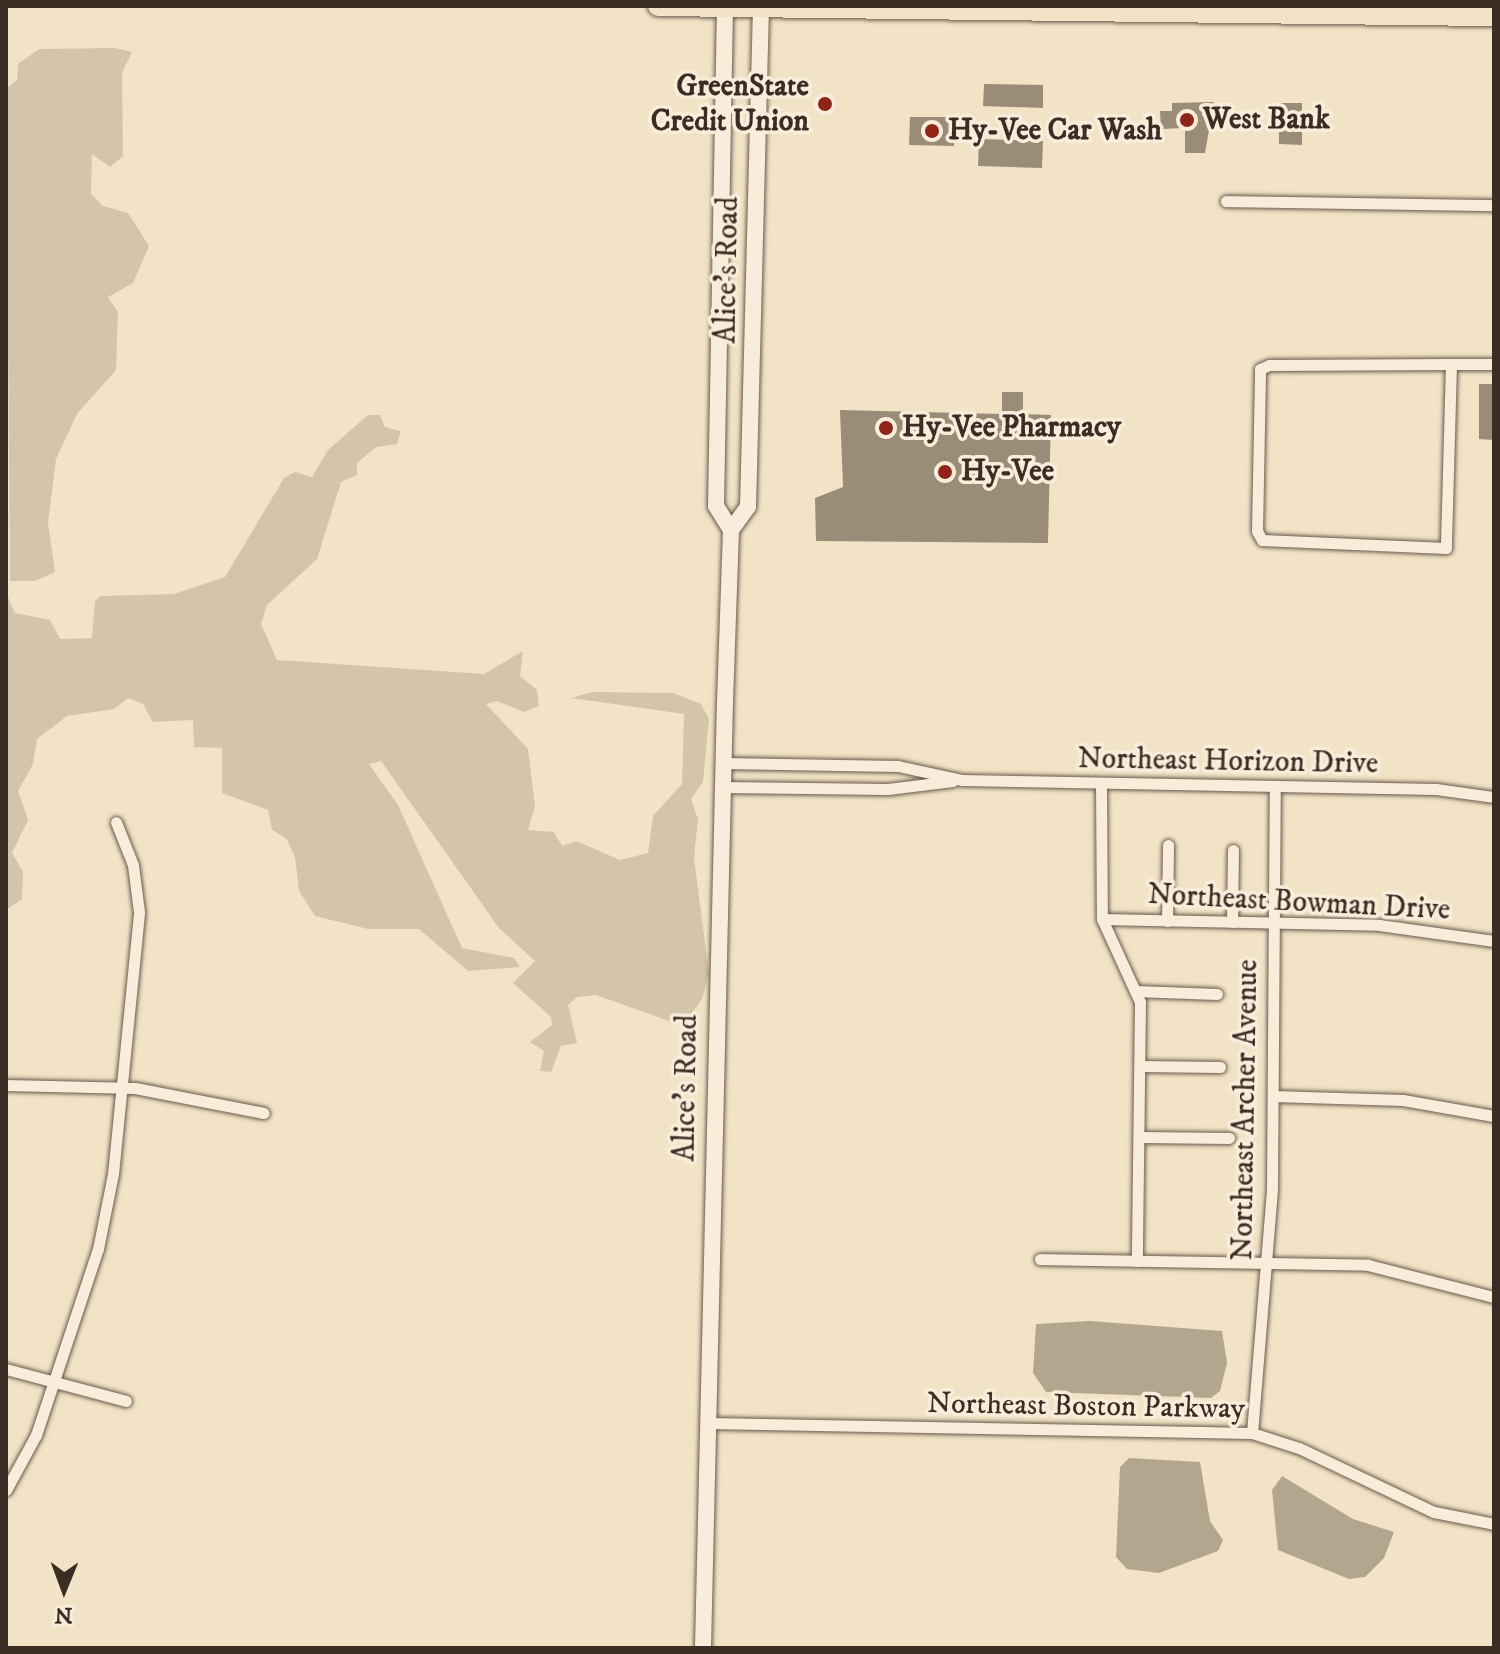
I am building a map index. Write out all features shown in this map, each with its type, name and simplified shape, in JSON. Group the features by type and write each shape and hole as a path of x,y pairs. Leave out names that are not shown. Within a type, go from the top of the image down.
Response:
{"highway":[{"path":"658,6 1458,11 1494,16"}],"main road":[{"name":"Alice's Road","path":"703,1648 722,787 731,530 716,506 725,7"},
{"name":"Alice's Road","path":"731,530 748,507 761,7"}],"street":[{"path":"1226,201 1494,205"},
{"path":"1451,364 1446,548 1262,540 1257,531 1260,369 1451,364 1494,364"},
{"name":"Northeast Horizon Drive","path":"723,763 898,766 962,780"},
{"name":"Northeast Horizon Drive","path":"722,787 888,789 962,780 1436,789 1494,797"},
{"path":"1101,784 1102,919 1135,991 1141,1066 1137,1261"},
{"name":"Northeast Archer Avenue","path":"1252,1433 1267,1264 1273,1096 1275,787"},
{"path":"6,1490 31,1449 104,1223 139,912 133,865 116,822"},
{"path":"1167,921 1168,845"},
{"path":"1232,922 1233,850"},
{"name":"Northeast Bowman Drive","path":"1102,919 1379,925 1494,941"},
{"path":"1135,991 1217,994"},
{"path":"1141,1066 1220,1067"},
{"path":"6,1085 121,1088 264,1113"},
{"path":"1273,1096 1403,1100 1494,1116"},
{"path":"1140,1137 1229,1138"},
{"path":"1040,1259 1368,1265 1494,1297"},
{"path":"6,1369 126,1401"},
{"name":"Northeast Boston Parkway","path":"708,1423 1252,1433 1299,1448 1434,1512 1494,1524"}],"shaded area":[{"path":"115,48 132,52 122,73 123,156 110,167 92,154 91,194 103,206 128,213 149,246 133,283 108,297 118,312 116,370 77,414 56,459 48,523 55,572 35,581 10,581 6,89 17,80 18,64 39,49"},
{"path":"368,415 380,415 385,427 401,431 397,444 376,447 357,463 357,475 341,482 317,559 267,605 261,624 277,660 484,674 523,651 520,676 537,690 539,706 524,712 497,701 486,704 528,749 535,806 528,830 554,832 562,846 576,841 620,860 648,853 653,816 682,784 684,714 571,698 592,692 673,693 701,704 709,719 703,782 691,799 698,819 694,858 709,974 702,999 690,1016 669,1021 596,995 577,997 568,1005 577,1043 561,1046 551,1072 540,1071 544,1051 530,1042 552,1025 551,1017 513,983 535,961 499,928 381,761 369,764 398,805 462,948 514,958 520,967 468,971 419,929 368,929 315,916 299,891 295,857 286,838 272,830 268,810 222,793 222,748 194,747 193,720 153,722 143,704 128,698 114,709 67,716 37,739 33,764 18,791 28,820 12,853 23,872 22,899 6,910 6,593 15,613 50,620 60,639 92,638 95,601 101,596 174,594 225,577 284,478 295,472 312,477 328,450"},
{"path":"1090,1321 1222,1331 1227,1363 1220,1391 1211,1398 1046,1392 1033,1373 1036,1324"},
{"path":"1129,1458 1200,1462 1210,1521 1223,1540 1218,1551 1159,1573 1127,1569 1116,1557 1120,1467"},
{"path":"1282,1476 1353,1519 1394,1532 1384,1558 1365,1577 1349,1579 1278,1550 1272,1490"}],"building":[{"path":"984,84 1043,85 1043,108 983,106"},
{"name":"West Bank","path":"1214,102 1205,153 1185,153 1185,128 1161,129 1160,111 1172,111 1172,103"},
{"path":"1279,103 1302,103 1302,145 1279,144"},
{"name":"Hy-Vee Car Wash","path":"910,117 954,117 954,146 909,145"},
{"path":"979,139 1043,141 1042,168 978,166"},
{"path":"1479,384 1494,384 1494,440 1479,439"},
{"name":"Hy-Vee","path":"1002,392 1023,392 1023,414 1051,415 1048,543 816,541 815,498 843,487 840,410 1002,414"}],"place":[{"name":"GreenState Credit Union","path":"825,104"},
{"name":"West Bank","path":"1187,120"},
{"name":"Hy-Vee Car Wash","path":"932,131"},
{"name":"Hy-Vee Pharmacy","path":"886,428"},
{"name":"Hy-Vee","path":"945,472"}]}
